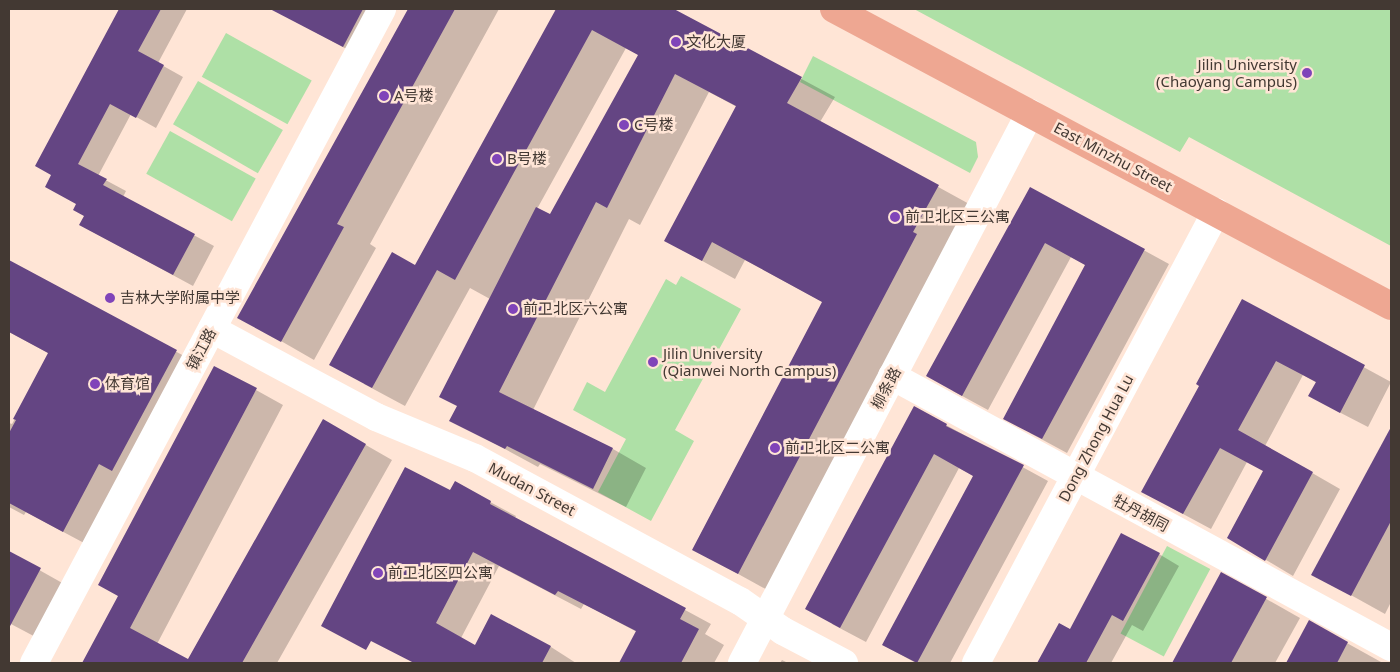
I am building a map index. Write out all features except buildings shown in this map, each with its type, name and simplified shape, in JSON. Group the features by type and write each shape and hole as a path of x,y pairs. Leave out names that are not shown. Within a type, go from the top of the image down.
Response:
{"main road":[{"name":"East Minzhu Street","path":"834,9 1391,306"}],"street":[{"name":"镇江路","path":"34,663 382,9"},
{"name":"柳条路","path":"742,663 1030,113"},
{"name":"Dong Zhong Hua Lu","path":"976,663 1216,212"},
{"name":"Mudan Street","path":"212,329 376,417 474,458 740,601 783,631 844,663"},
{"name":"牡丹胡同","path":"892,376 1075,478 1391,647"}],"green space":[{"path":"914,9 1391,9 1391,246 1189,137 1180,152"},
{"path":"226,33 312,81 287,124 202,77"},
{"path":"813,56 976,142 978,157 970,173 800,82"},
{"path":"198,81 283,130 258,173 173,124"},
{"path":"170,131 256,179 232,221 146,174"},
{"path":"681,276 741,309 675,430 694,441 651,521 598,492 626,439 573,410 587,382 605,392 666,279 676,285"},
{"path":"1167,546 1210,569 1164,656 1121,633"}],"place":[{"name":"文化大厦","path":"676,42"},
{"name":"Jilin University (Chaoyang Campus)","path":"1307,73"},
{"name":"A号楼","path":"384,96"},
{"name":"C号楼","path":"624,125"},
{"name":"B号楼","path":"497,159"},
{"name":"前卫北区三公寓","path":"895,217"},
{"name":"吉林大学附属中学","path":"110,298"},
{"name":"前卫北区六公寓","path":"513,309"},
{"name":"Jilin University (Qianwei North Campus)","path":"653,362"},
{"name":"体育馆","path":"95,384"},
{"name":"前卫北区二公寓","path":"775,448"},
{"name":"前卫北区四公寓","path":"378,573"}]}
